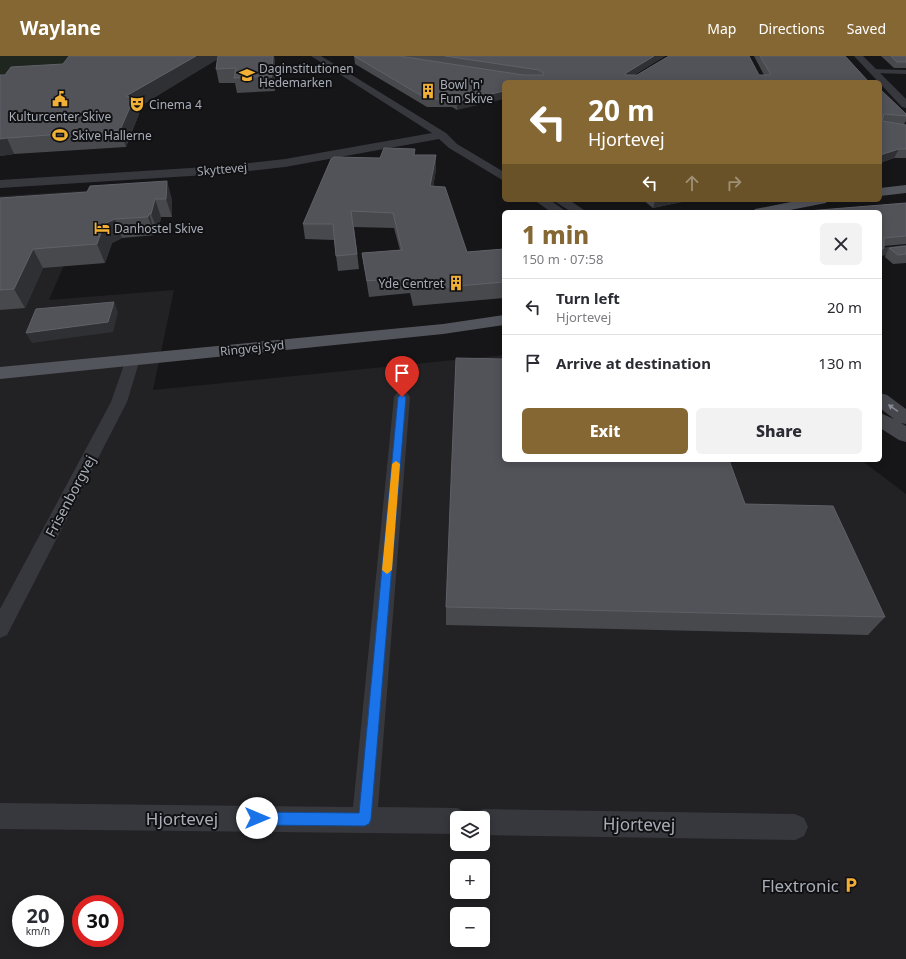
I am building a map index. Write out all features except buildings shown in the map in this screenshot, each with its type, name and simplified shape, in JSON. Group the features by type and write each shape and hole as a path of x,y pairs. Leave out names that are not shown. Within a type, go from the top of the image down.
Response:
{"main road":[{"path":"882,192 906,189"},
{"path":"770,210 811,202"},
{"name":"Ringvej Syd","path":"0,373 443,329 502,320"},
{"path":"882,400 906,418"},
{"path":"882,420 906,435"}],"street":[{"path":"315,56 442,135 454,146 502,176"},
{"path":"858,56 906,105"},
{"path":"874,71 906,72"},
{"path":"442,135 464,143 502,165"},
{"name":"Skyttevej","path":"0,184 222,170 285,163 442,135"},
{"path":"544,202 557,210"},
{"path":"563,202 577,210"},
{"path":"882,252 906,249"},
{"name":"Frisenborgvej","path":"0,629 119,402 133,360"},
{"path":"364,819 402,397"},
{"name":"Hjortevej","path":"0,816 450,821"},
{"name":"Hjortevej","path":"490,822 794,827"}],"shaded area":[{"path":"0,56 207,56 0,76"},
{"path":"96,190 49,300 174,290 153,390 502,355 502,462 864,462 906,494 906,959 0,959 0,196"}],"slow traffic":[{"path":"387,570 396,464"}],"place":[{"name":"Daginstitutionen Hedemarken","path":"247,75"},
{"name":"Bowl 'n' Fun Skive","path":"428,91"},
{"name":"Kulturcenter Skive","path":"60,99"},
{"name":"Cinema 4","path":"137,104"},
{"name":"Skive Hallerne","path":"60,135"},
{"name":"Danhostel Skive","path":"102,228"},
{"name":"Yde Centret","path":"456,283"},
{"name":"Flextronic","path":"851,885"}],"route":[{"path":"257,818 364,819 402,397"}]}
